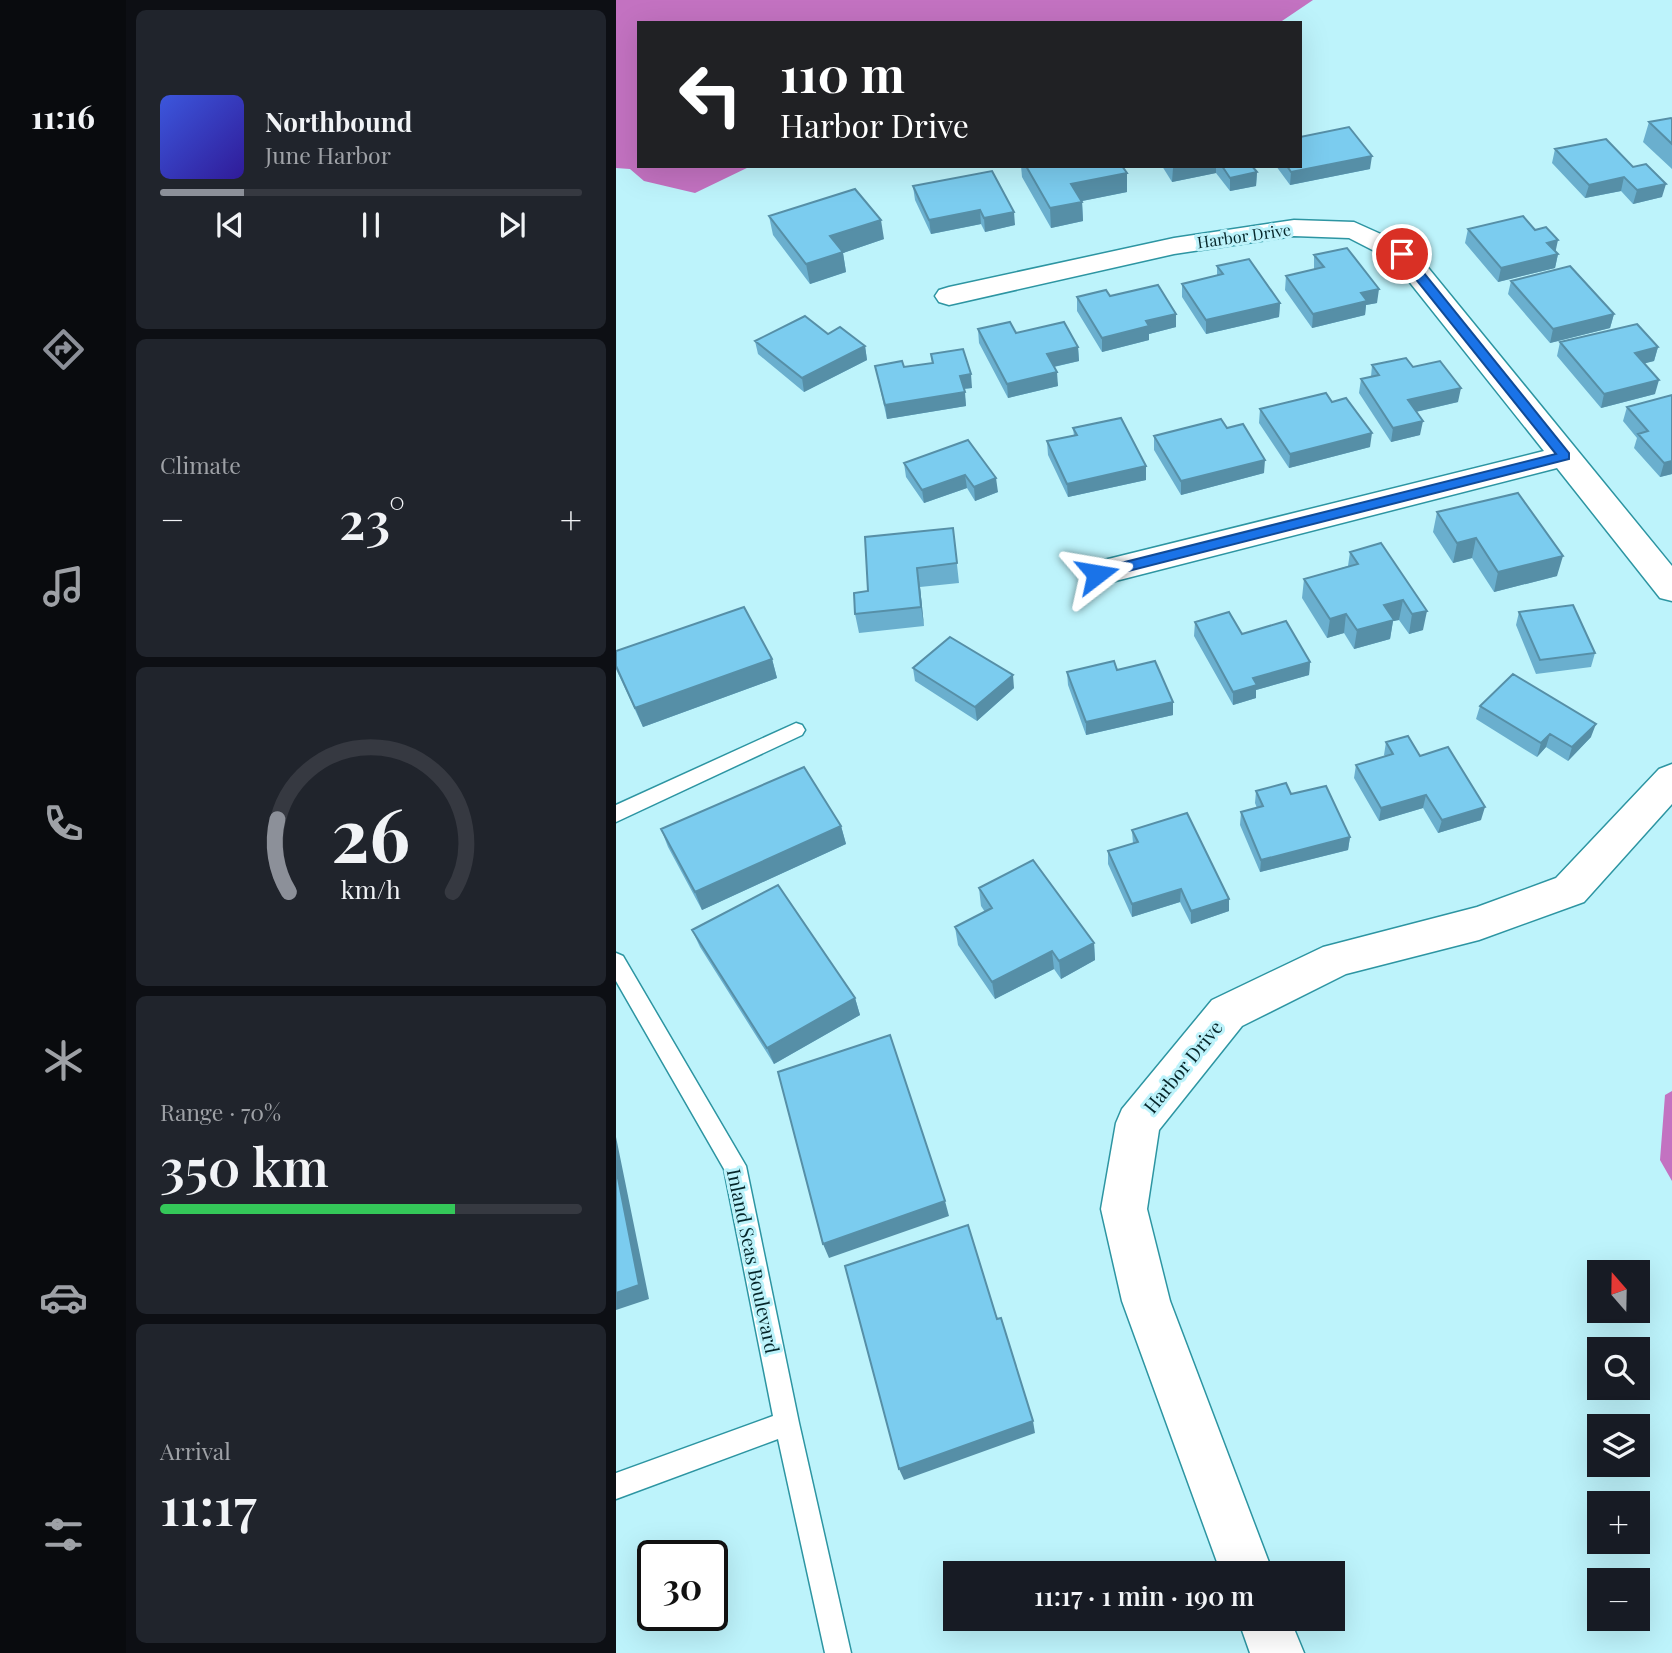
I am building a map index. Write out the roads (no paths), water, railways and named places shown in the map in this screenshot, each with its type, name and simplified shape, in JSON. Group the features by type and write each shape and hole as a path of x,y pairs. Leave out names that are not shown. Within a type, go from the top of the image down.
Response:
{"street":[{"name":"Harbor Drive","path":"949,296 1174,246 1294,228 1354,230 1402,254 1672,589"},
{"path":"1097,574 1565,456"},
{"name":"Harbor Drive","path":"1243,1561 1146,1301 1139,1275 1124,1209 1138,1123 1227,1013 1337,959 1479,923 1570,890 1672,779"},
{"path":"1269,1631 1277,1653"}],"lane":[{"path":"616,814 796,730"},
{"name":"Inland Seas Boulevard","path":"616,962 734,1166 838,1653"},
{"path":"616,1486 787,1423"}]}
